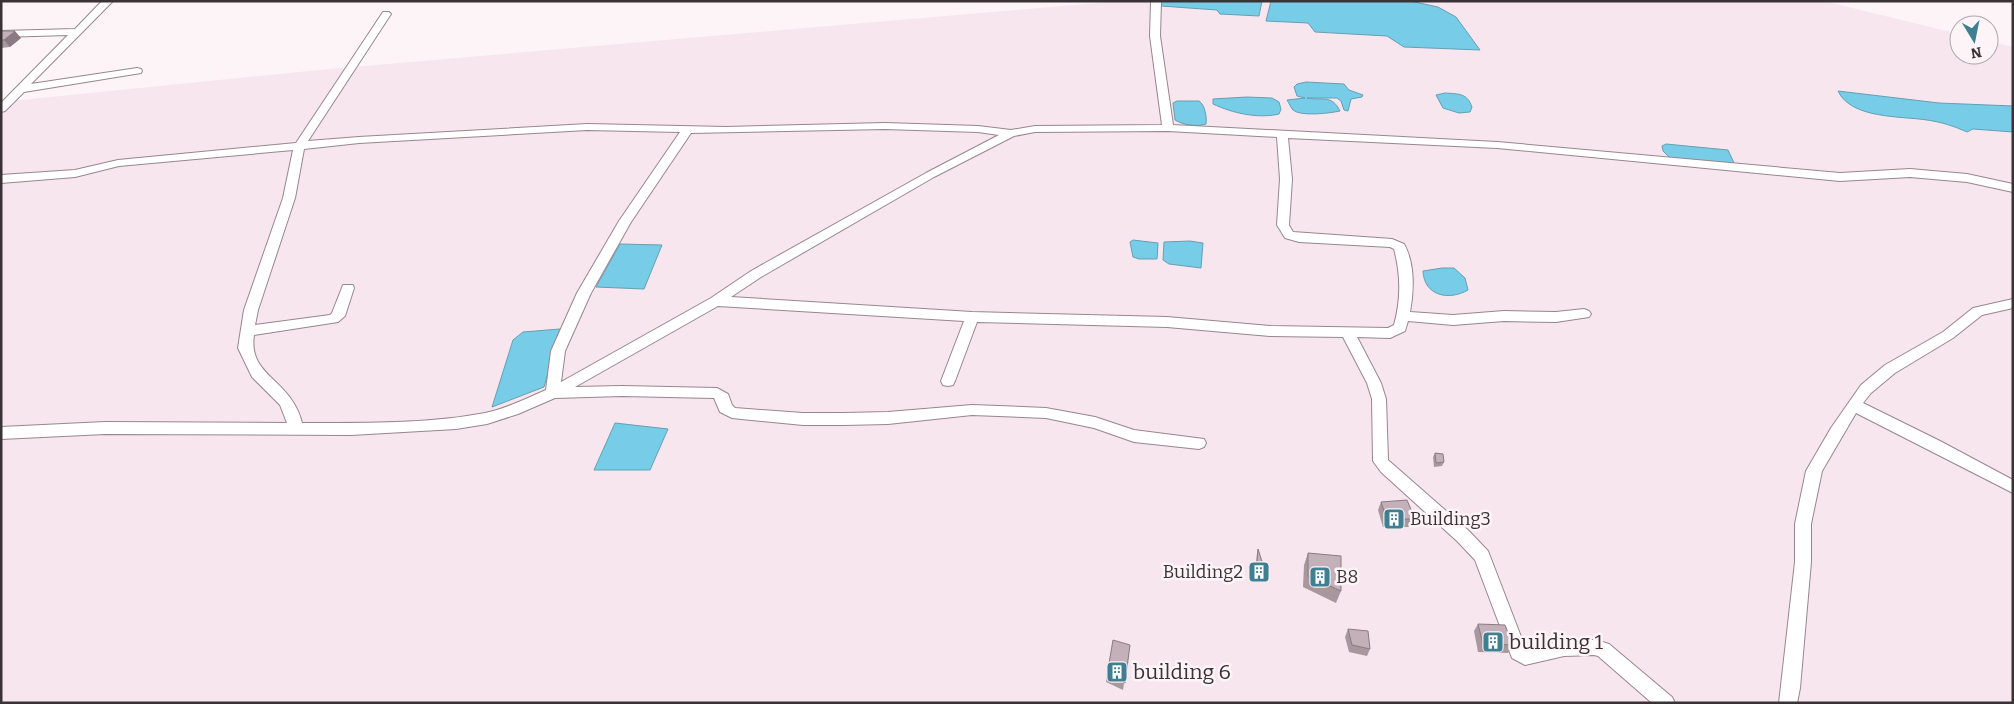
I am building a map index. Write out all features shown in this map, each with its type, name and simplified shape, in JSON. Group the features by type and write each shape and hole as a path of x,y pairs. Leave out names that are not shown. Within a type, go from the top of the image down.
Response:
{"street":[{"path":"1,109 108,1"},
{"path":"1156,1 1155,36 1168,128"},
{"path":"296,428 286,401 277,391 264,382 251,362 245,348 251,310 289,198 299,147 386,14"},
{"path":"1,34 78,32"},
{"path":"21,89 137,71"},
{"path":"1,179 95,171 118,163 359,140 586,127 688,129 885,126 978,129 1012,133"},
{"path":"1,433 105,428 351,429 456,423 487,418 514,410 553,393 716,301 756,274 930,175 1012,133 1034,129 1168,128 1497,145 1840,177 1910,173 1967,178 2013,188"},
{"path":"553,393 558,351 584,293 626,221 688,129"},
{"path":"716,301 972,318 1167,322 1270,331 1390,333 1400,328 1407,294 1406,264 1400,247 1392,243 1299,238 1289,235 1286,231 1283,225 1286,179 1282,135"},
{"path":"248,331 333,319 338,316 348,288"},
{"path":"1788,703 1803,562 1803,524 1814,472 1853,405 1866,389 1890,369 1948,335 1978,311 2013,303"},
{"path":"1404,316 1453,320 1504,316 1556,317 1584,314"},
{"path":"948,381 972,318"},
{"path":"1347,332 1374,383 1378,399 1381,461 1386,468 1482,556 1518,652 1525,657 1581,645 1592,645 1603,650 1666,703"},
{"path":"553,393 622,391 718,393 724,398 725,408 732,413 803,419 888,418 972,410 1046,413 1095,423 1134,436 1199,443"},
{"path":"1853,405 1935,445 2013,487"}],"shaded area":[{"path":"1120,1 1824,1 1949,32 1949,65 1999,65 1999,44 2013,47 2013,703 1,703 1,102 329,69"}],"water":[{"path":"1161,1 1262,1 1259,16 1220,14 1217,10 1161,6"},
{"path":"1271,1 1410,1 1438,7 1456,17 1480,50 1404,47 1387,36 1315,32 1308,23 1266,21"},
{"path":"1306,82 1344,84 1349,90 1363,95 1362,97 1351,99 1348,111 1344,110 1341,101 1337,98 1307,98 1330,100 1340,111 1316,114 1297,112 1292,109 1287,100 1305,98 1297,96 1294,87 1297,84"},
{"path":"1838,91 1939,103 2013,106 2013,132 1973,129 1967,132 1947,124 1865,111 1854,107 1844,100"},
{"path":"1445,93 1458,94 1468,99 1472,107 1470,112 1459,113 1443,108 1436,95"},
{"path":"1272,98 1279,102 1281,109 1279,114 1262,116 1245,114 1213,104 1213,99"},
{"path":"1177,101 1199,101 1205,111 1206,124 1190,125 1175,120 1173,103"},
{"path":"1666,144 1728,150 1735,165 1670,158 1663,151 1662,146"},
{"path":"1133,240 1158,243 1157,259 1133,257 1130,242"},
{"path":"1190,241 1203,243 1201,268 1169,264 1163,260 1164,242"},
{"path":"620,244 662,245 644,289 596,287"},
{"path":"1454,268 1465,278 1468,290 1453,295 1439,294 1433,291 1424,279 1423,271"},
{"path":"560,329 544,387 492,407 513,340 523,332"},
{"path":"615,423 668,429 650,470 594,470"}],"building":[{"path":"1,31 15,31 4,40 1,40"},
{"path":"1435,453 1443,454 1444,462 1436,463"},
{"path":"1407,500 1415,519 1387,519 1381,502"},
{"path":"1258,549 1266,574 1256,573"},
{"path":"1308,553 1341,556 1341,591 1308,576"},
{"path":"1478,624 1505,625 1513,645 1483,644"},
{"path":"1348,629 1368,631 1370,649 1352,645"},
{"name":"building 6","path":"1113,640 1130,645 1125,683 1107,675"}],"place":[{"name":"Building3","path":"1394,519"},
{"name":"Building2","path":"1259,572"},
{"name":"B8","path":"1320,577"},
{"name":"building 1","path":"1493,642"},
{"name":"building 6","path":"1117,672"}]}
